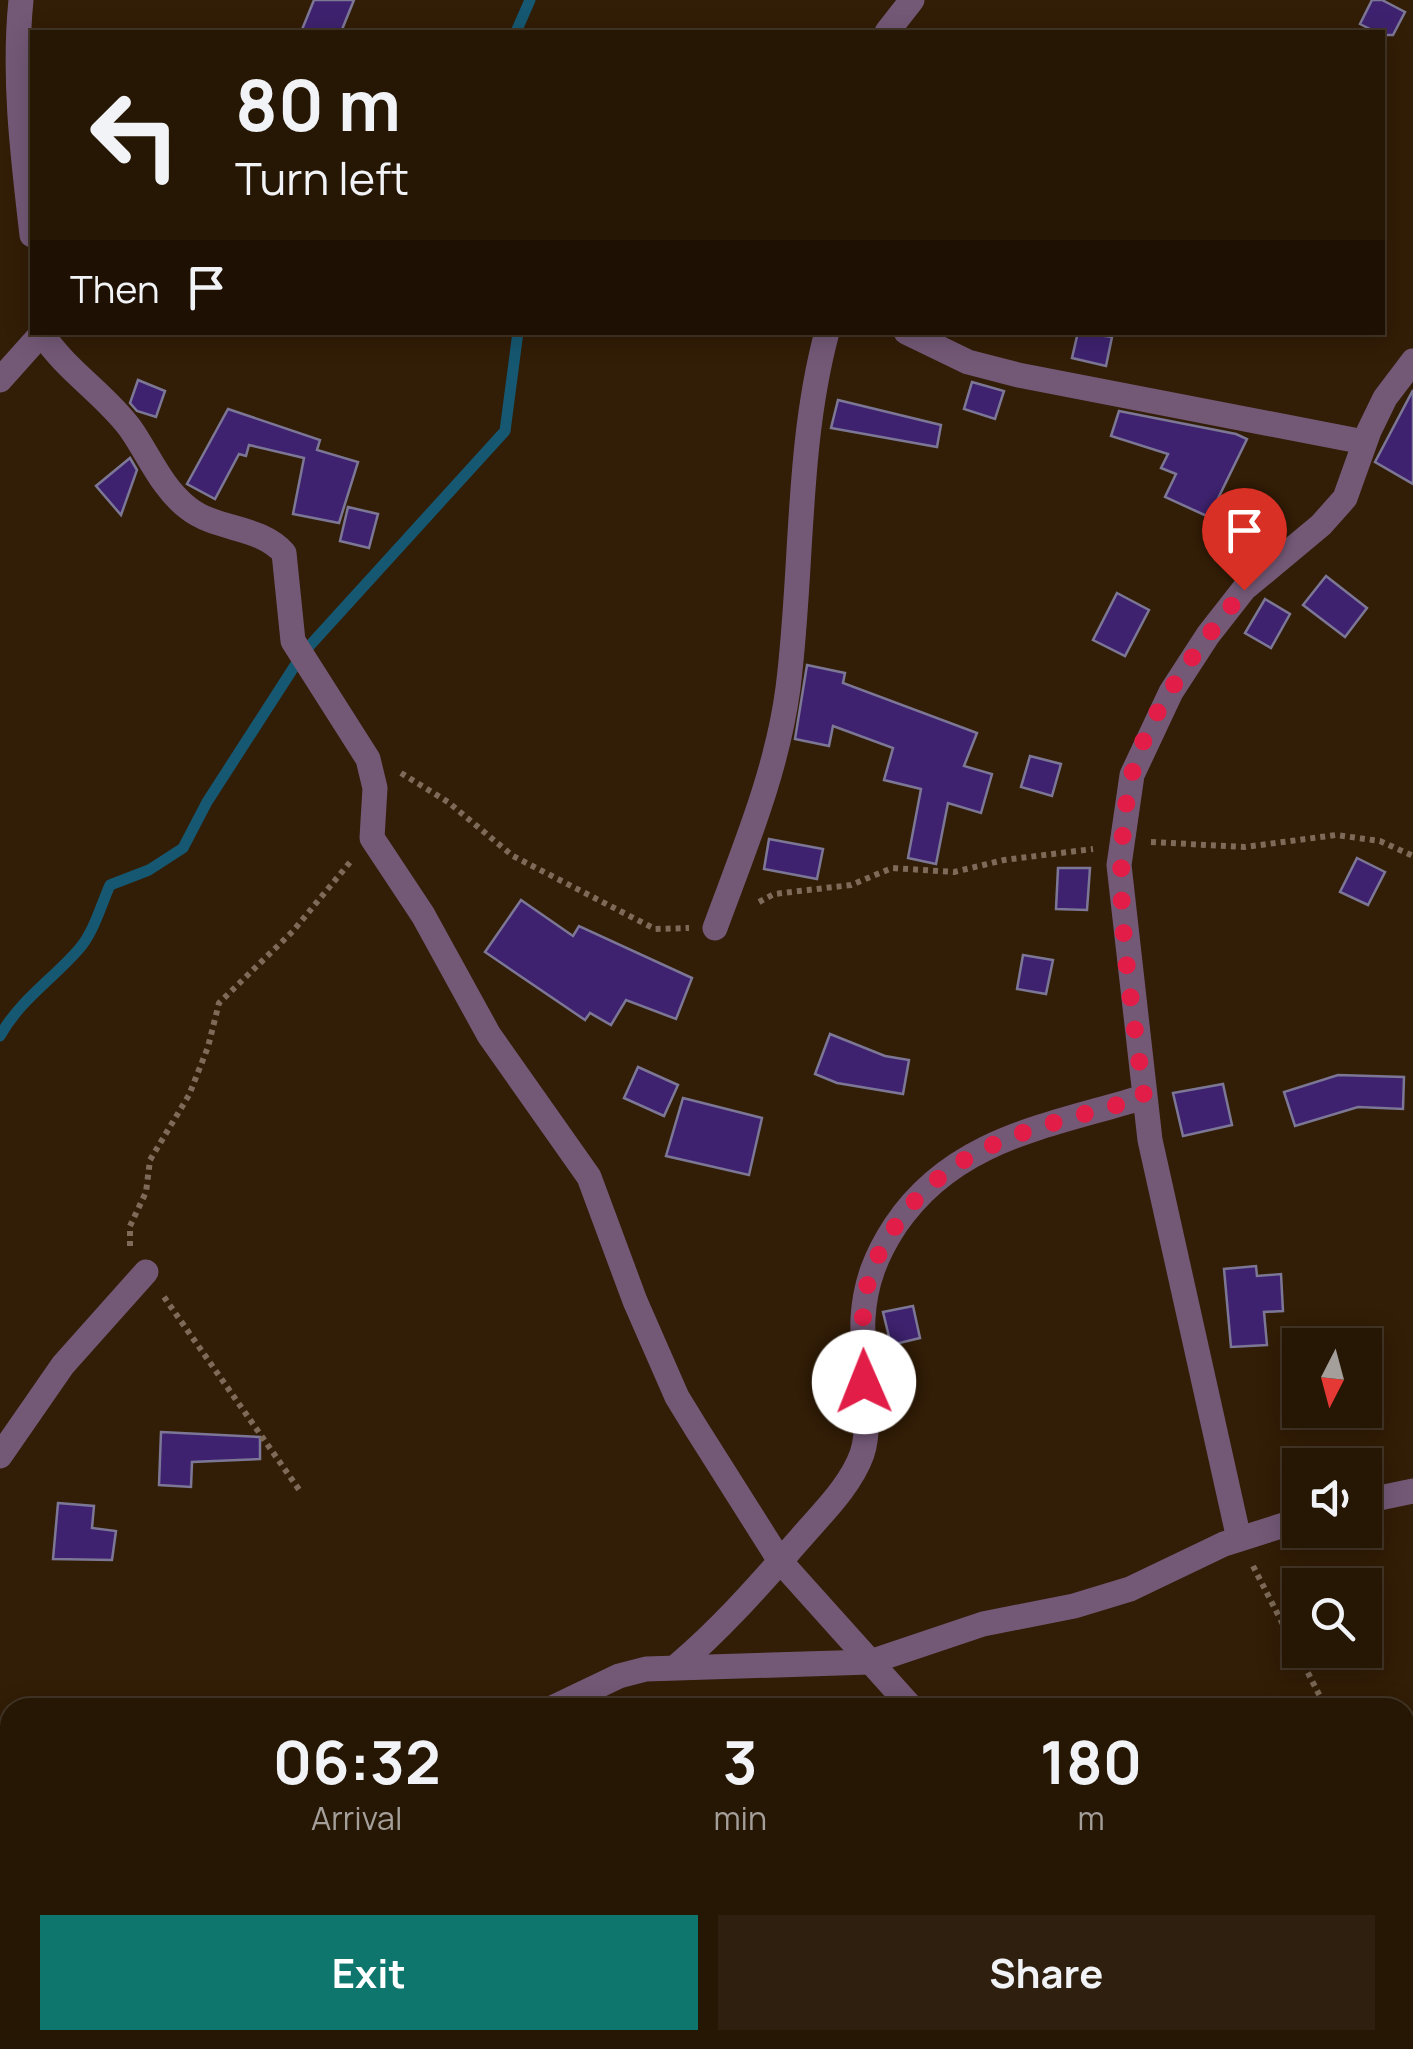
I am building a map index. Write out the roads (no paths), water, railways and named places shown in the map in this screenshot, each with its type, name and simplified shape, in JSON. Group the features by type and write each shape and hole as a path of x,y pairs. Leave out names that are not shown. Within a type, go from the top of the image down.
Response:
{"street":[{"path":"21,0 17,36 20,134 30,218"},
{"path":"889,30 912,0"},
{"path":"0,380 40,335"},
{"path":"43,335 57,356 129,427 153,469 186,506 204,519 262,536 284,553 293,640 368,759 375,788 372,838 422,915 489,1035 589,1178 636,1302 678,1397 780,1561 903,1698"},
{"path":"715,928 764,798 788,691 808,436 825,335"},
{"path":"912,335 968,362 1018,375 1364,442"},
{"path":"1239,1538 1150,1140 1119,865 1132,775 1171,692 1208,635 1244,590 1320,525 1345,498 1364,442 1385,398 1413,361"},
{"path":"678,1665 719,1630 780,1561 851,1476 864,1451 866,1290 877,1254 902,1216 938,1175 969,1155 1144,1097"},
{"path":"0,1456 63,1365 146,1272"},
{"path":"1382,1497 1413,1491"},
{"path":"573,1698 619,1676 678,1665 870,1662 983,1624 1074,1606 1130,1589 1239,1538 1282,1525"}],"waterway":[{"path":"517,30 530,0"},
{"path":"0,1036 17,1012 84,942 110,885 149,870 183,848 207,802 303,653 505,431 518,335"}]}
